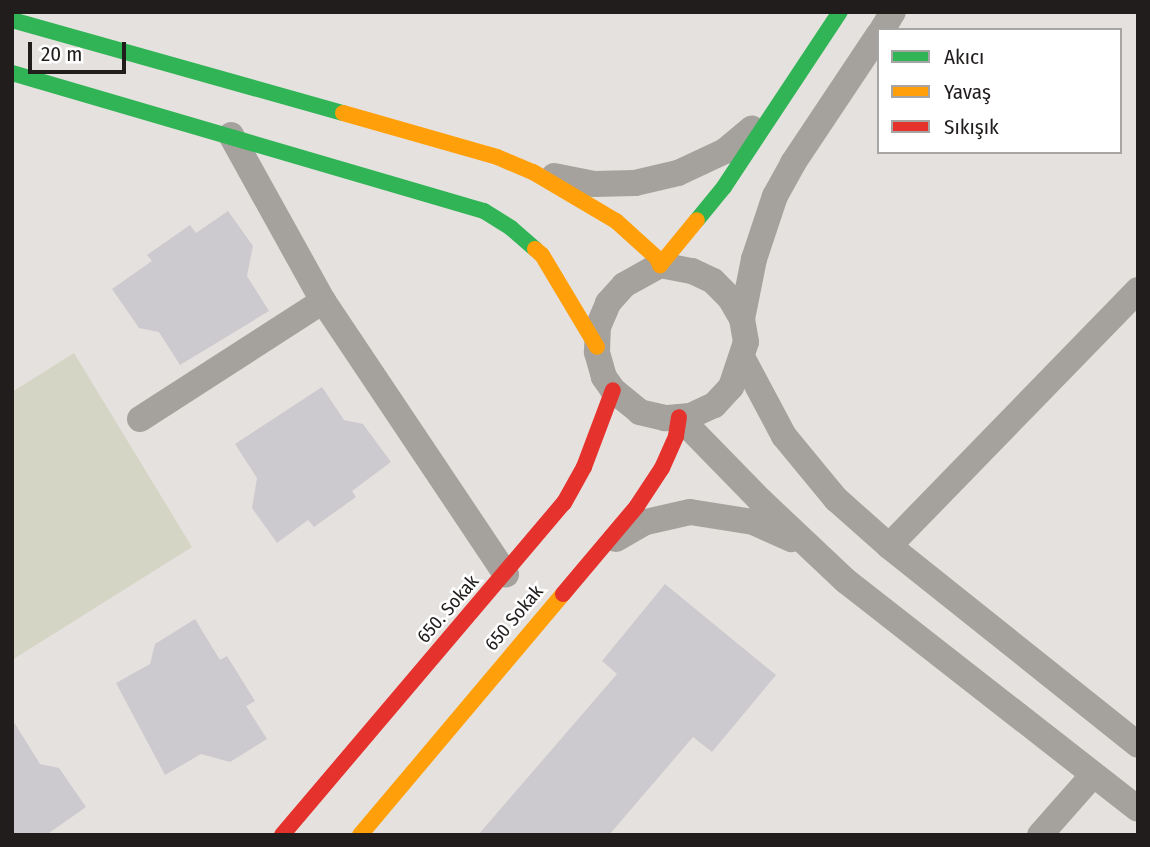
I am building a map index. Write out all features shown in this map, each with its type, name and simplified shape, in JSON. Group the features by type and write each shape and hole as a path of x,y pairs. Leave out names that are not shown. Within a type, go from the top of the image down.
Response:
{"street":[{"path":"597,347 598,327 608,303 624,285 660,265 724,187 840,12"},
{"path":"883,28 893,12"},
{"path":"14,19 497,157 533,172 616,221 657,258 660,265"},
{"path":"742,319 754,259 775,196 793,163 877,37"},
{"path":"12,73 484,211 511,228 542,255 583,318 597,347 604,377 613,390 640,412 665,418 690,416 713,405 731,387 746,342 742,319 730,298 713,281 692,271 660,265"},
{"path":"533,172 594,184 635,183 678,173 725,152 780,104"},
{"path":"231,135 323,301 506,574"},
{"path":"889,546 1138,290"},
{"path":"140,419 323,301"},
{"path":"742,357 783,436 836,499 889,546 1137,743"},
{"name":"650. Sokak","path":"282,835 564,503 583,467 613,390"},
{"path":"679,417 846,582 1138,809"},
{"name":"650 Sokak","path":"360,835 637,506 662,468 676,436 679,417"},
{"path":"602,547 646,522 690,512 753,522 810,547"},
{"path":"1040,835 1093,776"}],"green space":[{"path":"74,353 192,547 12,660 12,392"}],"building":[{"path":"228,211 253,246 247,276 269,311 180,365 159,332 139,328 112,289 152,261 147,255 190,225 196,233"},
{"path":"322,387 344,420 363,424 391,462 352,491 356,497 314,527 308,520 277,543 252,508 257,478 235,444"},
{"path":"665,584 776,675 712,752 693,737 609,835 478,835 617,674 602,661"},
{"path":"195,619 220,660 227,656 255,701 246,706 267,739 230,762 201,754 165,775 116,683 150,664 155,644"},
{"path":"12,719 40,764 59,768 86,807 46,835 12,835"}],"traffic: fast":[{"path":"697,220 724,187 840,12"},
{"path":"12,20 343,113"},
{"path":"12,73 484,211 511,228 535,249"}],"traffic: slow":[{"path":"343,113 497,157 533,172 616,221 657,258 660,265 697,220"},
{"path":"535,249 542,255 597,347"},
{"path":"360,835 563,594"}],"traffic: jam":[{"path":"282,835 564,503 584,467 613,390"},
{"path":"563,594 637,506 662,468 676,436 679,417"}]}
